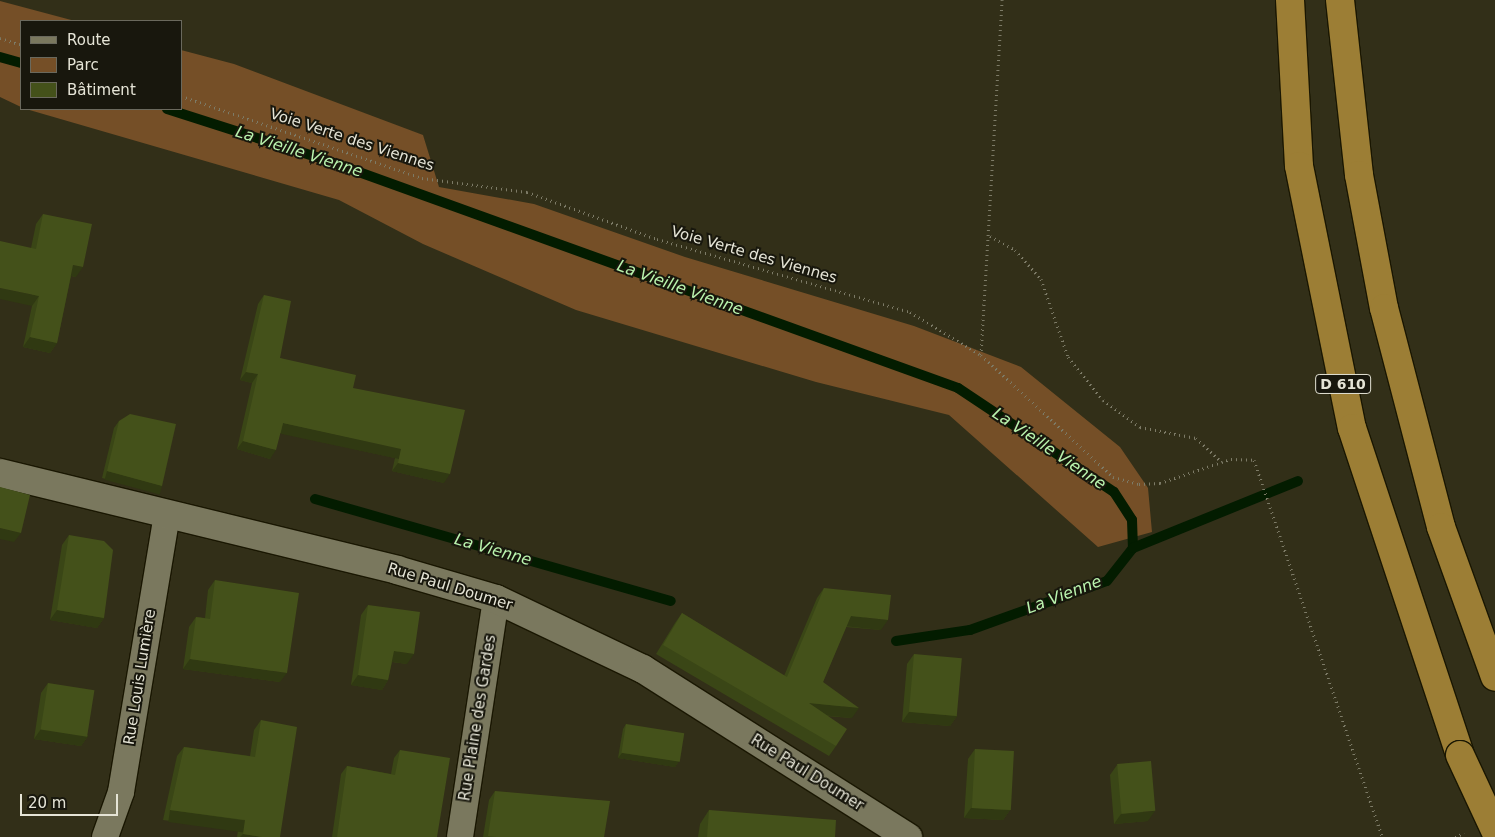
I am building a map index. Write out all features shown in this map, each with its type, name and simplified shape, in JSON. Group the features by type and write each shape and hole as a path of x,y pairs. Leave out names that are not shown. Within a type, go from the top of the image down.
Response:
{"highway":[{"name":"D 610","path":"1290,0 1299,166 1352,428 1460,755 1495,830"},
{"path":"1340,0 1359,175 1384,308 1441,527 1495,677"}],"street":[{"name":"Rue Paul Doumer","path":"0,473 397,570 496,599 643,669 896,833"},
{"name":"Rue Louis Lumière","path":"105,837 121,792 167,515"},
{"name":"Rue Plaine des Gardes","path":"460,837 496,599"}],"path":[{"path":"981,355 990,236 1002,0"},
{"path":"0,38 20,45"},
{"name":"Voie Verte des Viennes","path":"182,96 422,178 527,192 657,239 910,312 981,355 1113,477 1139,484 1160,484 1222,462 1254,460 1273,507 1382,837"},
{"path":"990,236 1015,250 1041,279 1068,357 1103,400 1140,428 1196,438 1222,462"}],"green space":[{"path":"0,1 71,20 20,20 20,107 0,97"},
{"path":"182,50 234,64 423,135 439,187 534,204 685,257 914,326 1021,367 1120,447 1148,488 1152,532 1098,547 949,415 816,382 576,310 423,244 339,200 29,110 182,110"}],"building":[{"path":"43,214 92,224 83,267 73,265 57,343 30,337 39,296 0,288 0,241 36,249"},
{"path":"264,295 291,301 280,358 356,375 353,388 465,410 450,474 398,463 401,449 283,423 276,450 243,441 258,374 246,372"},
{"path":"130,414 176,424 162,486 107,471 119,421"},
{"path":"0,487 30,495 21,533 0,528"},
{"path":"69,535 104,541 113,550 104,618 57,610"},
{"path":"215,580 299,593 287,673 190,659 196,617 210,619"},
{"path":"824,588 891,595 888,620 851,616 823,682 859,708 809,703 847,729 836,746 663,645 682,613 787,677"},
{"path":"368,605 420,612 414,654 394,651 388,680 358,675"},
{"path":"914,654 962,658 957,716 909,712"},
{"path":"48,683 94,690 87,737 41,729"},
{"path":"261,720 297,727 280,837 243,834 245,820 170,810 184,747 255,757"},
{"path":"626,724 684,733 680,762 621,753"},
{"path":"975,749 1014,751 1011,810 972,808"},
{"path":"400,750 450,758 437,837 337,837 347,766 395,775"},
{"path":"1151,761 1155,811 1121,814 1117,764"},
{"path":"495,791 610,801 604,837 488,836"},
{"path":"709,810 836,820 835,837 707,837"}],"waterway":[{"name":"La Vieille Vienne","path":"0,57 20,63"},
{"name":"La Vieille Vienne","path":"170,110 320,158 958,388 1114,492 1132,520 1133,548"},
{"name":"La Vienne","path":"896,641 970,630 1107,581 1133,548 1298,481"},
{"name":"La Vienne","path":"315,499 671,601"}]}
